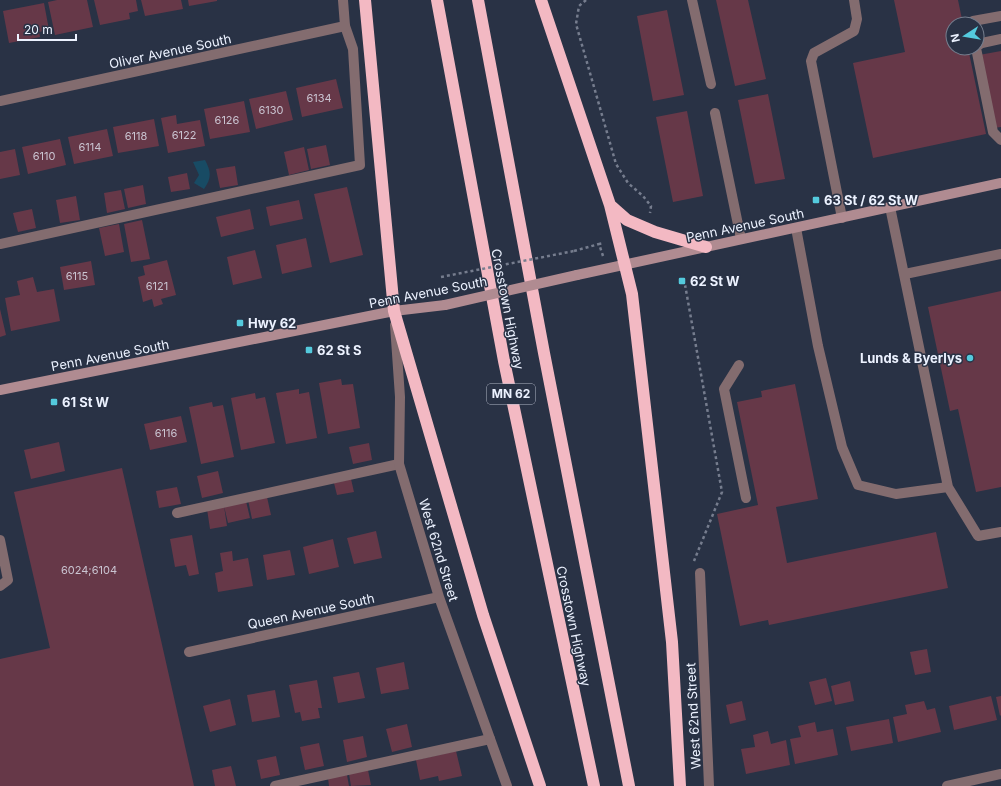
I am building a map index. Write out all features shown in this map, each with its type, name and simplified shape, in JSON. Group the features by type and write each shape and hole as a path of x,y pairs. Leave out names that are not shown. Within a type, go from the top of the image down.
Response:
{"highway":[{"path":"365,0 394,311 483,615 540,786"},
{"name":"Crosstown Highway","path":"438,0 504,361 594,786"},
{"name":"Crosstown Highway","path":"478,0 544,353 629,786"},
{"path":"541,0 610,205 623,265 632,294 672,642 680,786"},
{"path":"610,205 628,220 655,232 706,247"}],"main road":[{"name":"Penn Avenue South","path":"0,390 394,311 445,305 1001,183"}],"street":[{"path":"0,244 360,166 353,49 345,26 343,0"},
{"path":"692,0 711,84"},
{"path":"842,218 811,61 814,54 854,31 857,19 854,0"},
{"path":"985,19 1001,16"},
{"name":"Oliver Avenue South","path":"0,101 345,26"},
{"path":"985,42 1001,39"},
{"path":"979,56 993,132 1001,140"},
{"path":"715,114 741,239"},
{"path":"890,207 948,487 978,536 1001,532"},
{"path":"796,228 818,346 842,447 858,485 896,494 948,487"},
{"path":"905,274 1001,254"},
{"name":"West 62nd Street","path":"394,311 400,397 399,464 439,597 507,786"},
{"path":"739,365 724,389 746,498"},
{"path":"177,513 399,464"},
{"path":"0,540 8,580 0,586"},
{"name":"West 62nd Street","path":"700,573 709,786"},
{"name":"Queen Avenue South","path":"189,652 439,597"},
{"path":"275,786 490,739"},
{"path":"947,786 1001,774"}],"path":[{"path":"586,0 579,6 576,24 616,164 628,183 643,196 651,206 649,216"},
{"path":"441,277 574,251 599,244"},
{"path":"684,279 722,492 694,558 694,564"}],"water":[{"path":"205,160 210,174 204,189 194,183 199,175 193,162"}],"building":[{"path":"57,0 87,0 93,27 55,35 48,2"},
{"path":"94,0 136,0 138,11 129,13 130,19 100,25"},
{"path":"141,0 181,0 183,9 145,16"},
{"path":"188,0 217,0 217,1 189,6"},
{"path":"716,0 748,0 766,79 735,86"},
{"path":"894,0 958,0 961,16 945,16 945,56 970,56 986,134 873,158 853,63 905,52"},
{"path":"44,3 49,30 39,32 40,37 9,43 3,11"},
{"path":"667,10 684,95 653,101 637,16"},
{"path":"1001,51 1001,127 993,128 979,56 985,56 985,54"},
{"path":"336,79 343,108 302,117 296,88"},
{"path":"286,91 293,120 256,129 249,99"},
{"path":"768,94 785,179 755,184 738,100"},
{"path":"244,101 250,132 210,139 204,109"},
{"path":"687,111 703,196 673,202 656,117"},
{"path":"176,115 177,124 200,120 205,146 168,153 161,118"},
{"path":"154,119 159,146 118,153 113,127"},
{"path":"107,129 113,156 74,164 68,137"},
{"path":"60,139 66,165 28,174 22,147"},
{"path":"326,145 330,165 311,169 307,149"},
{"path":"304,147 309,170 289,175 284,152"},
{"path":"15,149 20,175 0,179 0,152"},
{"path":"235,166 238,185 220,188 216,169"},
{"path":"187,173 190,189 171,192 168,177"},
{"path":"143,185 146,204 128,208 124,189"},
{"path":"347,187 363,255 330,263 314,194"},
{"path":"121,190 125,209 107,213 104,193"},
{"path":"76,196 80,220 60,223 56,200"},
{"path":"299,200 303,219 270,226 266,207"},
{"path":"32,209 36,228 18,232 13,213"},
{"path":"250,209 254,229 221,237 216,217"},
{"path":"142,220 150,259 131,262 124,224"},
{"path":"119,224 124,252 105,256 99,228"},
{"path":"306,238 312,267 282,274 276,245"},
{"path":"255,250 262,278 233,285 227,257"},
{"path":"167,260 176,295 161,299 163,304 154,307 152,299 143,302 138,277 145,275 143,266"},
{"path":"91,261 95,285 64,290 60,267"},
{"path":"33,277 37,292 54,289 60,321 11,331 5,298 20,295 17,281"},
{"name":"Lunds & Byerlys","path":"1001,291 1001,487 976,492 958,409 950,411 928,307"},
{"path":"0,309 6,335 0,337"},
{"path":"341,379 342,385 353,384 360,428 328,434 319,383"},
{"path":"795,384 818,499 776,507 787,563 936,532 948,588 769,625 768,620 740,626 717,514 758,505 737,402 762,397 761,391"},
{"path":"299,389 299,394 309,392 317,438 286,444 276,393"},
{"path":"255,393 256,399 265,397 275,443 241,450 231,398"},
{"path":"212,402 213,407 223,405 234,457 201,464 189,407"},
{"path":"181,416 187,442 150,450 144,424"},
{"path":"59,442 65,471 31,479 24,450"},
{"path":"369,443 372,460 353,464 349,447"},
{"path":"122,468 194,786 0,786 0,659 50,648 14,492"},
{"path":"218,471 223,493 202,498 197,476"},
{"path":"351,479 354,492 337,495 334,483"},
{"path":"177,487 181,504 159,508 156,491"},
{"path":"267,497 271,515 252,519 248,500"},
{"path":"246,501 250,518 228,523 224,506"},
{"path":"224,506 227,526 210,529 207,509"},
{"path":"376,531 382,558 354,564 347,538"},
{"path":"192,535 199,574 189,576 186,565 175,567 170,539"},
{"path":"333,539 339,567 309,574 303,547"},
{"path":"290,550 295,575 267,580 263,555"},
{"path":"232,551 233,561 248,558 253,586 218,592 215,573 223,571 220,553"},
{"path":"927,649 931,672 915,675 910,652"},
{"path":"404,662 409,689 381,694 376,668"},
{"path":"359,672 365,698 338,703 333,677"},
{"path":"826,678 832,701 815,705 809,682"},
{"path":"317,680 322,708 318,708 320,718 302,721 300,712 295,713 289,685"},
{"path":"850,681 854,701 835,705 831,686"},
{"path":"275,690 280,717 252,722 247,695"},
{"path":"991,696 997,720 954,730 949,706"},
{"path":"1001,696 1001,715 1000,716 996,697"},
{"path":"230,699 236,725 210,732 203,706"},
{"path":"742,701 746,720 730,724 726,705"},
{"path":"924,701 927,710 935,708 941,732 898,742 893,717 907,714 905,705"},
{"path":"889,719 893,743 851,751 846,727"},
{"path":"815,722 817,732 833,729 838,755 795,764 790,739 801,737 798,726"},
{"path":"407,724 412,747 392,752 386,729"},
{"path":"768,731 771,744 786,740 790,765 746,774 741,749 755,747 753,735"},
{"path":"363,736 367,757 347,762 343,740"},
{"path":"319,743 324,766 305,770 300,747"},
{"path":"456,751 462,776 439,781 438,776 420,780 416,760"},
{"path":"276,756 280,775 261,779 257,760"},
{"path":"231,766 236,786 215,786 212,770"},
{"path":"368,770 371,785 351,786 349,774"},
{"path":"347,775 349,786 329,786 328,778"}],"place":[{"name":"63 St / 62 St W","path":"816,200"},
{"name":"62 St W","path":"682,281"},
{"name":"Hwy 62","path":"240,323"},
{"name":"62 St S","path":"309,350"},
{"name":"Lunds & Byerlys","path":"970,358"},
{"name":"61 St W","path":"54,402"}]}
